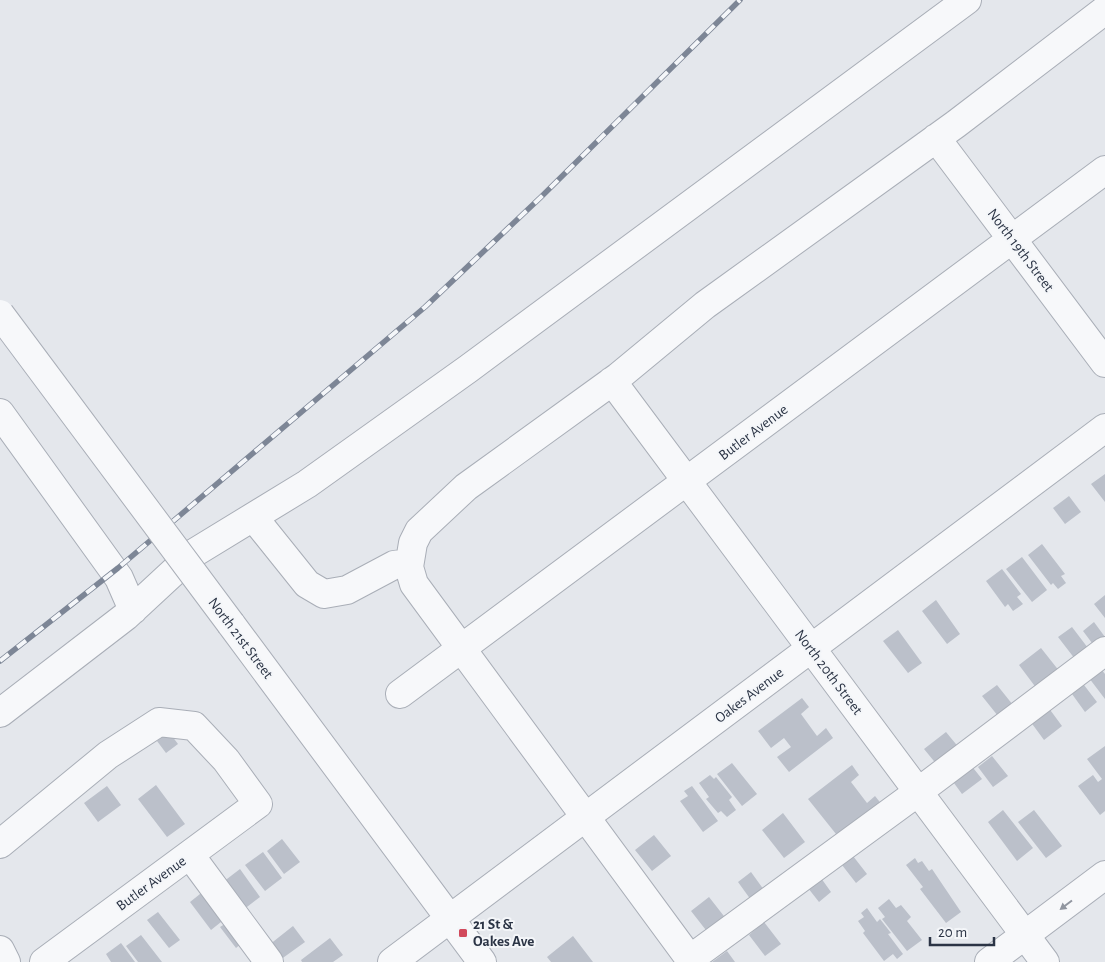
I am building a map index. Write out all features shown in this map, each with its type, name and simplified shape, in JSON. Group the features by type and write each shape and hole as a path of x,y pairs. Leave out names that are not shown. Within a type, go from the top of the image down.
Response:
{"street":[{"path":"0,713 133,610 194,553 307,484 468,370 967,0"},
{"path":"1105,10 936,138 705,305 612,381 466,487 419,531 412,543 409,563 414,584 460,650 691,960 1105,651"},
{"name":"North 19th Street","path":"936,138 1013,238 1105,363"},
{"name":"Butler Avenue","path":"400,694 1105,170"},
{"name":"North 21st Street","path":"0,314 482,962"},
{"name":"North 20th Street","path":"612,381 1046,962"},
{"path":"0,413 120,578 133,610"},
{"name":"Oakes Avenue","path":"392,962 1105,428"},
{"path":"254,518 299,576 319,593 338,594 394,565 409,563"},
{"name":"Butler Avenue","path":"0,844 108,755 159,722 194,726 226,760 258,804 44,962"},
{"path":"190,855 270,962"},
{"path":"989,962 1105,876"},
{"path":"0,950 6,962"}],"building":[{"path":"1105,474 1105,502 1091,484"},
{"path":"1069,496 1081,512 1065,524 1053,508"},
{"path":"1042,544 1065,574 1061,576 1066,583 1058,589 1053,583 1051,585 1028,555"},
{"path":"1022,557 1047,590 1032,602 1006,569"},
{"path":"1002,569 1021,594 1017,597 1023,604 1013,611 1008,604 1005,607 986,581"},
{"path":"1105,595 1105,618 1094,604"},
{"path":"936,600 960,634 947,644 922,611"},
{"path":"1094,622 1105,637 1095,647 1083,631"},
{"path":"1072,627 1088,648 1075,659 1058,637"},
{"path":"898,630 922,663 908,673 883,641"},
{"path":"1041,648 1060,672 1037,689 1019,665"},
{"path":"1101,669 1105,674 1105,699 1089,678"},
{"path":"997,685 1013,705 998,716 982,696"},
{"path":"1084,685 1097,702 1085,712 1072,694"},
{"path":"802,698 809,707 801,714 817,736 826,728 833,738 789,772 777,757 791,747 784,738 771,748 758,731"},
{"path":"1048,707 1062,726 1044,740 1030,721"},
{"path":"169,732 178,744 166,753 157,741"},
{"path":"946,732 960,749 938,766 924,749"},
{"path":"1105,746 1105,811 1100,815 1078,786 1093,775 1098,782 1102,779 1087,759"},
{"path":"992,756 1008,776 993,787 978,767"},
{"path":"732,763 757,794 742,806 717,774"},
{"path":"970,764 982,779 962,794 951,779"},
{"path":"852,765 859,775 851,782 867,803 875,796 883,806 840,839 808,799"},
{"path":"710,775 714,779 716,777 732,797 729,800 736,810 727,817 721,811 718,813 706,799 709,797 699,783"},
{"path":"156,785 185,824 167,837 138,799"},
{"path":"107,786 121,805 98,822 84,803"},
{"path":"692,786 718,821 703,832 680,801 688,796 684,791"},
{"path":"1003,810 1033,848 1017,861 988,822"},
{"path":"1034,810 1062,846 1046,858 1018,822"},
{"path":"783,813 805,842 784,858 762,830"},
{"path":"654,835 671,856 652,871 635,850"},
{"path":"282,839 300,862 284,874 267,851"},
{"path":"263,852 282,878 265,891 245,865"},
{"path":"853,856 867,874 856,883 842,865"},
{"path":"915,858 918,863 922,861 929,871 932,869 961,912 946,923 920,889 923,887 906,865"},
{"path":"240,869 260,897 243,910 223,882"},
{"path":"751,872 764,890 751,900 738,882"},
{"path":"821,878 831,892 819,902 808,888"},
{"path":"205,890 226,918 211,930 190,902"},
{"path":"709,897 727,920 709,934 691,911"},
{"path":"889,899 896,908 901,905 911,917 907,921 922,940 907,951 882,919 885,917 878,908"},
{"path":"867,908 877,922 880,919 891,933 888,934 903,954 897,959 893,954 884,961 863,933 865,931 858,921 864,917 861,913"},
{"path":"158,912 180,940 169,948 147,920"},
{"path":"228,922 243,942 236,948 220,927"},
{"path":"764,922 781,944 765,956 749,935"},
{"path":"293,926 305,942 280,960 269,945"},
{"path":"141,935 162,962 138,962 126,946"},
{"path":"573,936 593,962 551,962 547,957"},
{"path":"330,938 343,955 333,962 302,962 301,960"},
{"path":"121,943 135,962 111,962 106,954"},
{"path":"727,951 735,962 712,962"}],"railway":[{"path":"0,661 118,568 425,307 541,197 740,0"}],"place":[{"name":"21 St & Oakes Ave","path":"463,933"}]}
